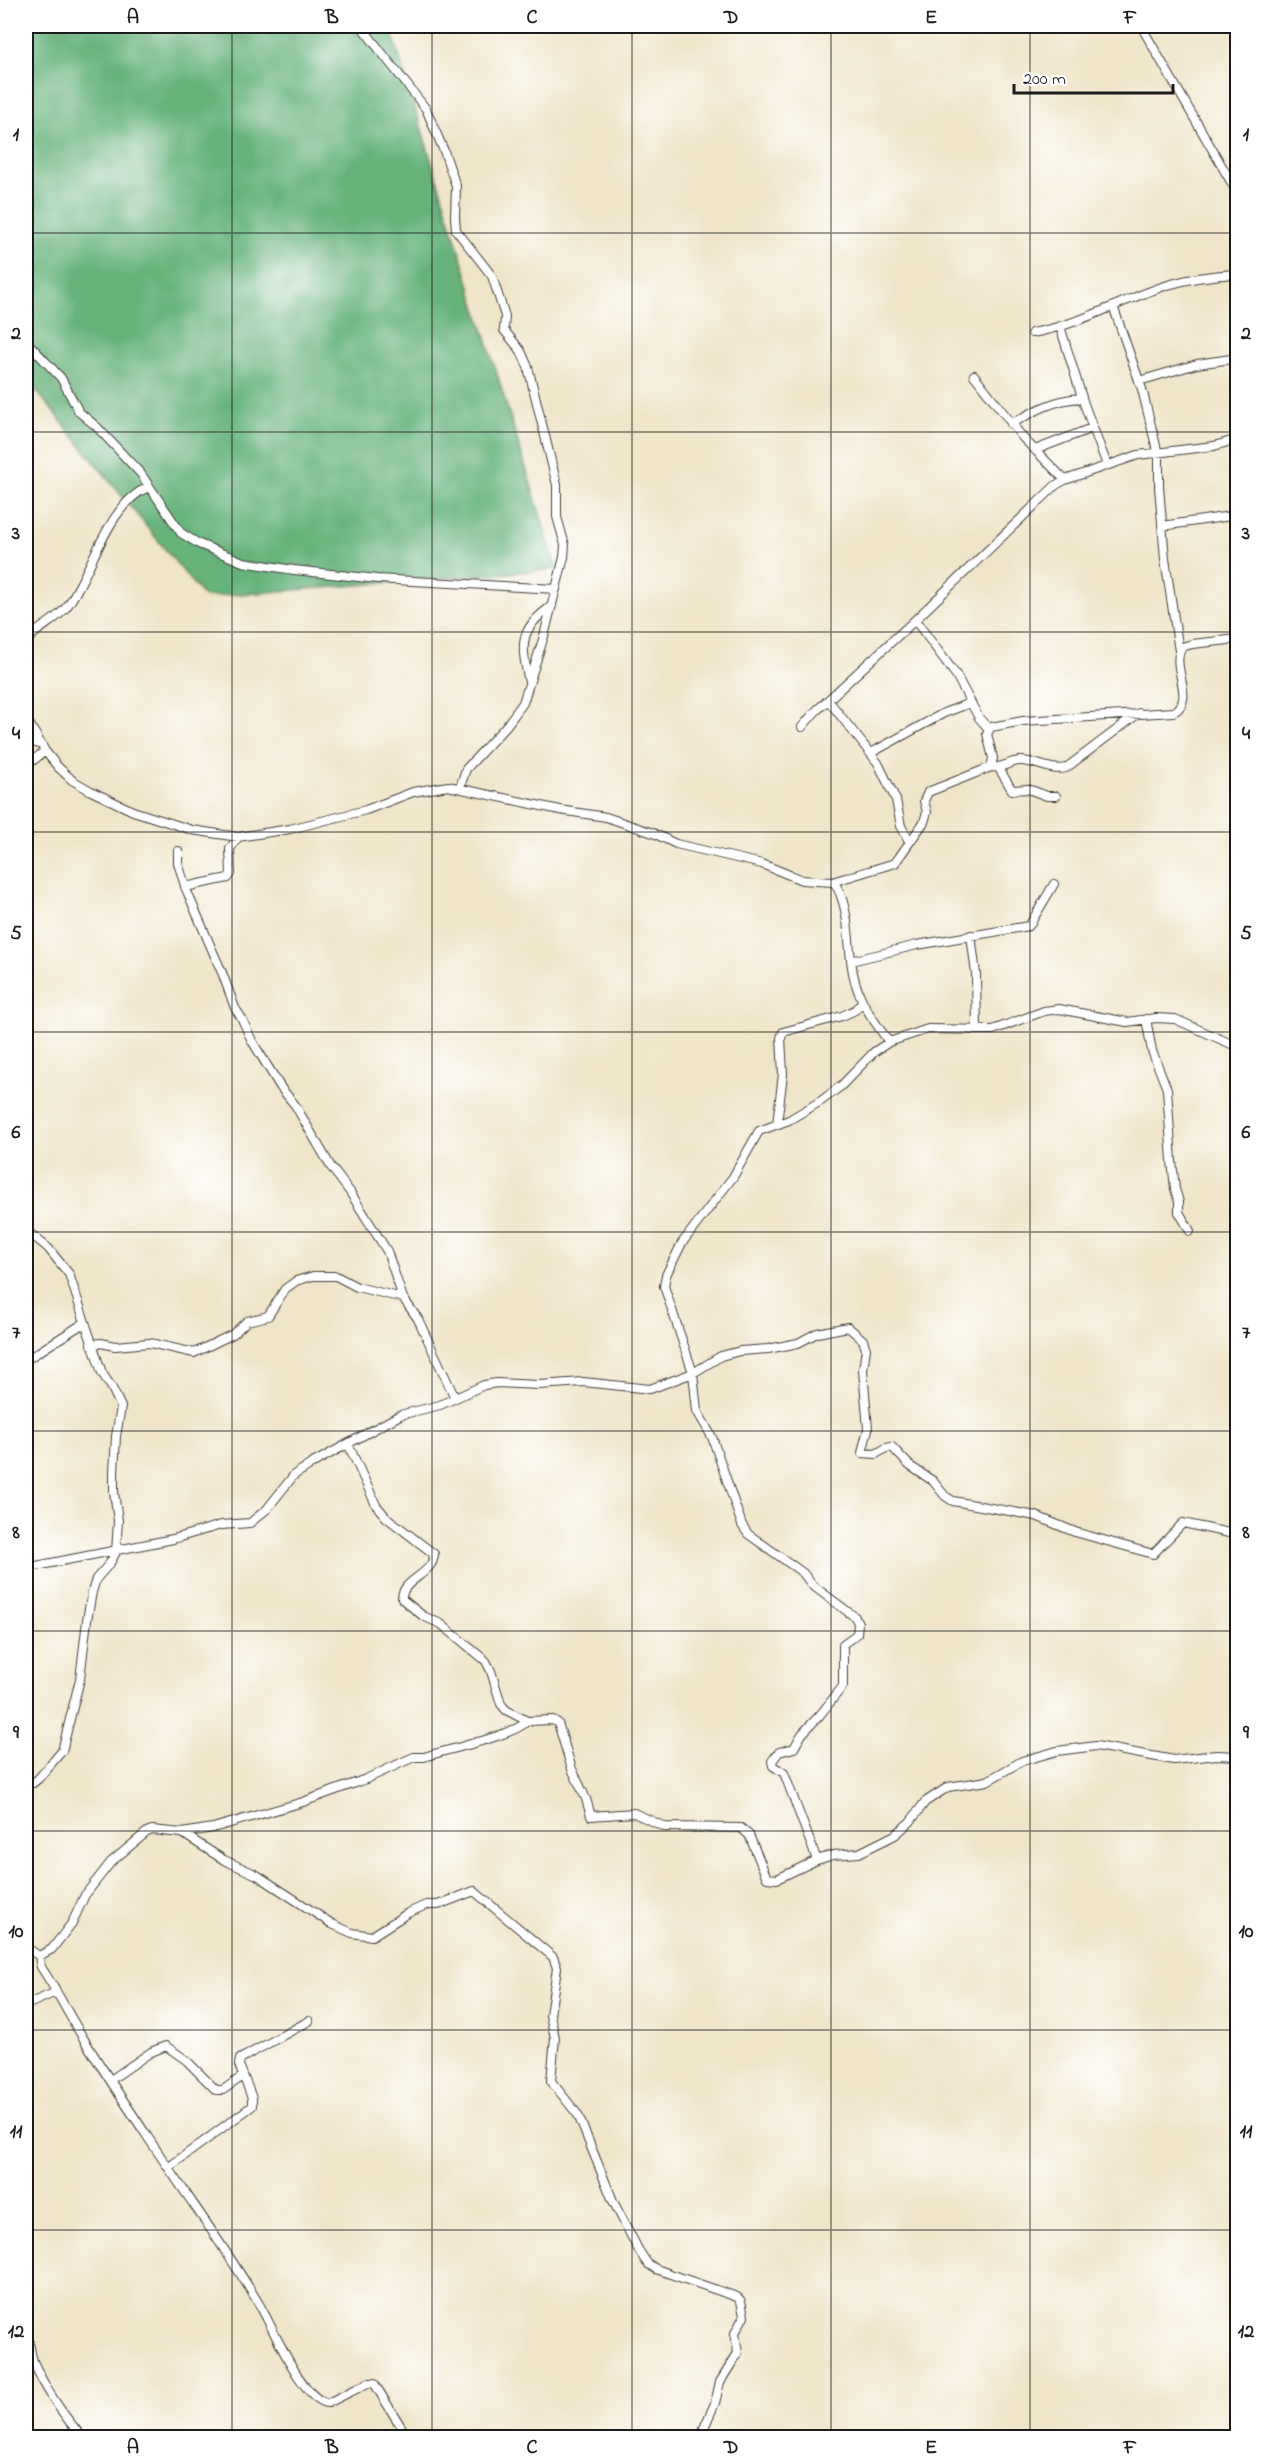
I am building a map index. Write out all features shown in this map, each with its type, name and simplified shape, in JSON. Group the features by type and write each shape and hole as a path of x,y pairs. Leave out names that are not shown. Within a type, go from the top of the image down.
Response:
{"street":[{"path":"361,26 426,109 456,186 456,230 492,276 505,316 504,330 525,357 556,485 557,517 565,545 552,606 521,707 466,769 460,787"},
{"path":"1140,26 1238,194"},
{"path":"1032,333 1060,326 1185,280 1238,274"},
{"path":"989,729 996,725 1023,721 1168,712 1180,708 1184,699 1165,560 1158,453 1139,381 1113,306"},
{"path":"1060,326 1092,428 1107,465"},
{"path":"26,341 61,378 79,411 133,465 181,533 199,544 243,562 294,570 377,579 556,589"},
{"path":"1139,381 1197,364 1238,357"},
{"path":"974,375 1011,424 1065,480"},
{"path":"1011,424 1050,404 1066,399 1082,398"},
{"path":"1035,450 1092,428"},
{"path":"802,727 828,699 915,620 1049,491 1065,480 1138,455 1214,446 1238,440"},
{"path":"26,641 67,607 116,518 137,493 150,487"},
{"path":"1162,526 1238,515"},
{"path":"529,683 523,655 524,638 535,620 552,606"},
{"path":"915,620 956,675 970,703 989,729 987,739 995,767 1012,789 1028,789 1047,796 1056,796"},
{"path":"1179,651 1186,645 1238,639"},
{"path":"828,699 871,753 896,800 902,826 909,841"},
{"path":"871,753 944,713 970,703"},
{"path":"26,718 44,748 72,780 115,803 192,830 238,837 290,829 366,810 431,787 460,787 508,799 606,817 653,833 676,844 762,864 802,880 834,882 893,865 927,816 924,801 928,792 995,767 1019,761 1057,769 1066,768 1139,713"},
{"path":"26,740 44,748"},
{"path":"26,766 44,748"},
{"path":"185,887 228,878 231,874 230,849 238,837"},
{"path":"178,851 178,863 185,887 235,1008 281,1088 295,1105 331,1167 350,1192 387,1251 403,1298 418,1319 455,1398"},
{"path":"834,882 844,908 857,988 862,1002 890,1042"},
{"path":"851,961 893,950 1030,926 1054,884"},
{"path":"971,935 976,974 977,1030"},
{"path":"777,1124 783,1074 781,1038 783,1032 842,1016 862,1002"},
{"path":"817,1860 784,1773 773,1766 772,1761 778,1752 794,1748 802,1734 842,1688 843,1644 857,1634 858,1623 855,1617 812,1585 803,1574 745,1530 723,1475 712,1437 697,1411 693,1373 664,1292 666,1275 682,1243 733,1176 759,1131 798,1115 821,1101 841,1086 874,1052 910,1034 937,1028 993,1030 1050,1010 1069,1011 1114,1020 1175,1019 1238,1047"},
{"path":"1146,1019 1152,1051 1167,1094 1172,1161 1179,1212 1190,1231"},
{"path":"26,1230 43,1243 69,1275 102,1373 121,1407 116,1436 114,1473 118,1521 116,1549 111,1563 96,1579 92,1592 80,1679 62,1750 57,1759 38,1779 26,1784"},
{"path":"91,1344 101,1343 115,1346 150,1343 194,1353 233,1334 247,1321 268,1316 285,1289 296,1281 313,1276 336,1276 357,1287 403,1298"},
{"path":"26,1360 84,1323"},
{"path":"26,1568 172,1539 221,1525 250,1523 267,1509 294,1475 400,1414 440,1405 484,1385 583,1382 650,1389 693,1373 721,1356 798,1343 817,1333 849,1328 863,1340 866,1349 863,1370 868,1429 862,1453 876,1455 886,1448 892,1448 910,1466 933,1481 945,1496 953,1501 1036,1516 1075,1532 1153,1554 1183,1523 1238,1535"},
{"path":"348,1444 376,1505 386,1517 434,1554 432,1563 404,1589 402,1599 423,1616 441,1624 486,1661 502,1707 528,1721 553,1720 558,1723 572,1769 591,1816 634,1813 665,1827 741,1828 749,1834 767,1878 777,1879 833,1855 859,1853 890,1839 910,1822 925,1802 948,1786 987,1781 1022,1761 1057,1751 1096,1746 1174,1760 1216,1755 1238,1756"},
{"path":"39,1956 52,1949 72,1923 94,1882 125,1849 150,1831 182,1833 203,1831 274,1811 366,1779 414,1757 424,1757 507,1733 524,1726 528,1721"},
{"path":"182,1833 224,1860 257,1875 334,1925 352,1933 372,1935 426,1905 438,1905 473,1891 553,1957 557,1968 550,2016 555,2038 551,2081 578,2115 613,2201 639,2251 647,2263 656,2269 737,2297 741,2301 744,2316 736,2328 735,2337 738,2353 720,2382 715,2403 704,2426 706,2438"},
{"path":"26,1947 39,1956 41,1967 87,2043 222,2244 267,2318 288,2360 315,2398 322,2402 330,2402 368,2383 374,2383 408,2438"},
{"path":"26,2005 57,1992"},
{"path":"169,2167 252,2106 252,2098 239,2065 240,2059 309,2021"},
{"path":"111,2079 158,2048 166,2046 186,2060 216,2090 223,2090 243,2076"},
{"path":"26,2333 32,2358 45,2384 63,2414 83,2438"}],"green space":[{"path":"26,26 390,26 557,569 204,597 26,378"}]}
